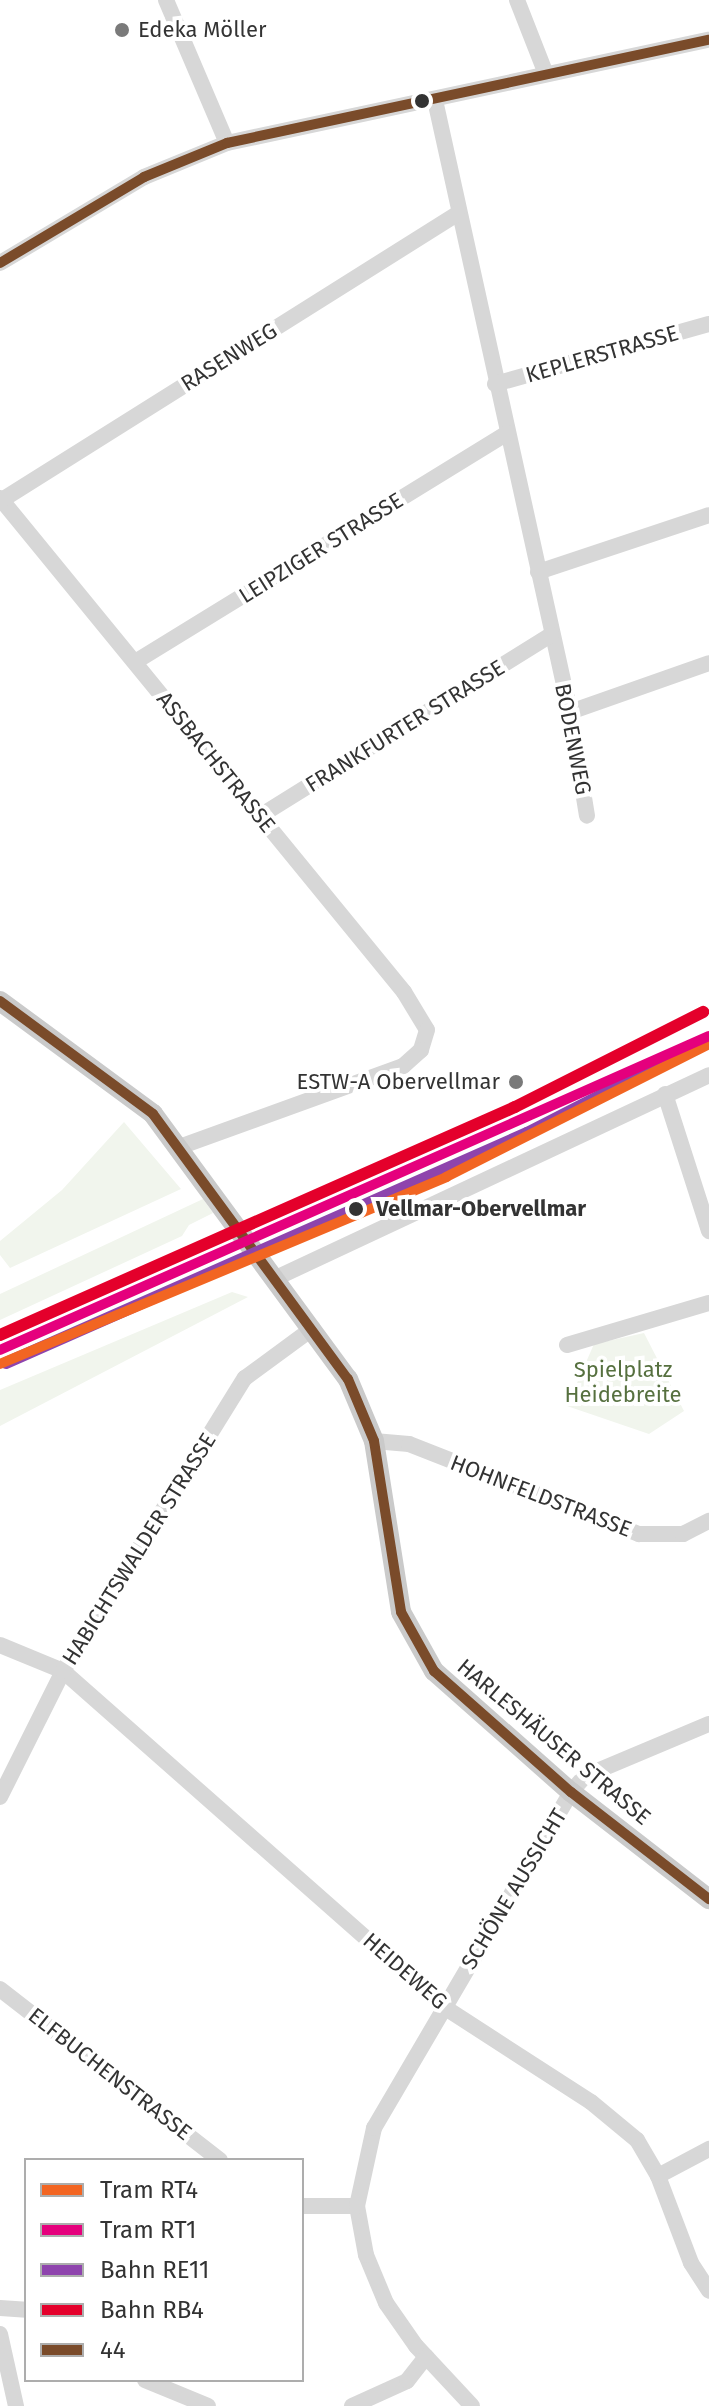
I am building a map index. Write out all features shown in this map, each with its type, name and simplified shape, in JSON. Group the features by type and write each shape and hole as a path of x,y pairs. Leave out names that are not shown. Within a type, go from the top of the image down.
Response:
{"main road":[{"name":"HARLESHÄUSER STRASSE","path":"0,1001 109,1076 182,1146 348,1379 374,1441 401,1612 414,1641 434,1671 571,1792 709,1899"}],"street":[{"path":"166,0 227,143"},
{"path":"517,0 546,74"},
{"path":"0,263 144,177 227,143 709,40"},
{"name":"BODENWEG","path":"435,100 457,214 570,712 587,816"},
{"name":"RASENWEG","path":"1,499 457,214"},
{"name":"KEPLERSTRASSE","path":"495,384 709,324"},
{"name":"LEIPZIGER STRASSE","path":"135,662 507,433"},
{"name":"ASSBACHSTRASSE","path":"1,499 404,992 427,1030 421,1050 403,1066 182,1146"},
{"path":"538,572 709,515"},
{"name":"FRANKFURTER STRASSE","path":"260,816 551,635"},
{"path":"570,712 709,663"},
{"path":"271,1272 709,1075"},
{"path":"665,1094 709,1231"},
{"path":"567,1345 709,1303"},
{"name":"HABICHTSWALDER STRASSE","path":"0,1797 63,1671 245,1378 313,1328"},
{"name":"HOHNFELDSTRASSE","path":"374,1441 409,1444 639,1534 683,1534 709,1521"},
{"name":"HEIDEWEG","path":"0,1645 63,1671 444,2007 591,2102 637,2140 658,2176 691,2263 709,2291"},
{"path":"571,1792 585,1776 709,1724"},
{"name":"SCHÖNE AUSSICHT","path":"472,2406 426,2357 386,2303 366,2255 357,2206 374,2128 571,1792"},
{"name":"ELFBUCHENSTRASSE","path":"0,1989 217,2158"},
{"path":"658,2176 709,2149"},
{"path":"304,2206 357,2206"},
{"path":"0,2308 24,2310"},
{"path":"0,2334 16,2406"},
{"path":"352,2406 407,2381 426,2357"},
{"path":"150,2382 208,2406"}],"green space":[{"path":"124,1122 181,1189 10,1268 0,1255 0,1241 62,1190"},
{"path":"203,1199 213,1213 189,1225 182,1236 0,1320 0,1294"},
{"path":"232,1292 248,1297 0,1426 0,1390"},
{"name":"Spielplatz Heidebreite","path":"644,1333 684,1411 649,1434 567,1406 594,1344"}],"tram line":[{"name":"RT1","path":"0,1350 709,1036"},
{"name":"RT4","path":"0,1364 446,1177 709,1044"}],"rail line":[{"name":"RB4","path":"0,1335 515,1107 703,1012"},
{"name":"RE11","path":"6,1363 527,1133 709,1040"}],"transit line":[{"name":"44","path":"0,263 144,177 227,143 709,40"},
{"name":"44","path":"0,1001 153,1114 348,1379 374,1441 401,1612 434,1671 571,1792 709,1899"}],"place":[{"name":"Edeka Möller","path":"122,30"},
{"name":"ESTW-A Obervellmar","path":"516,1082"},
{"name":"Vellmar-Obervellmar","path":"356,1209"}]}
